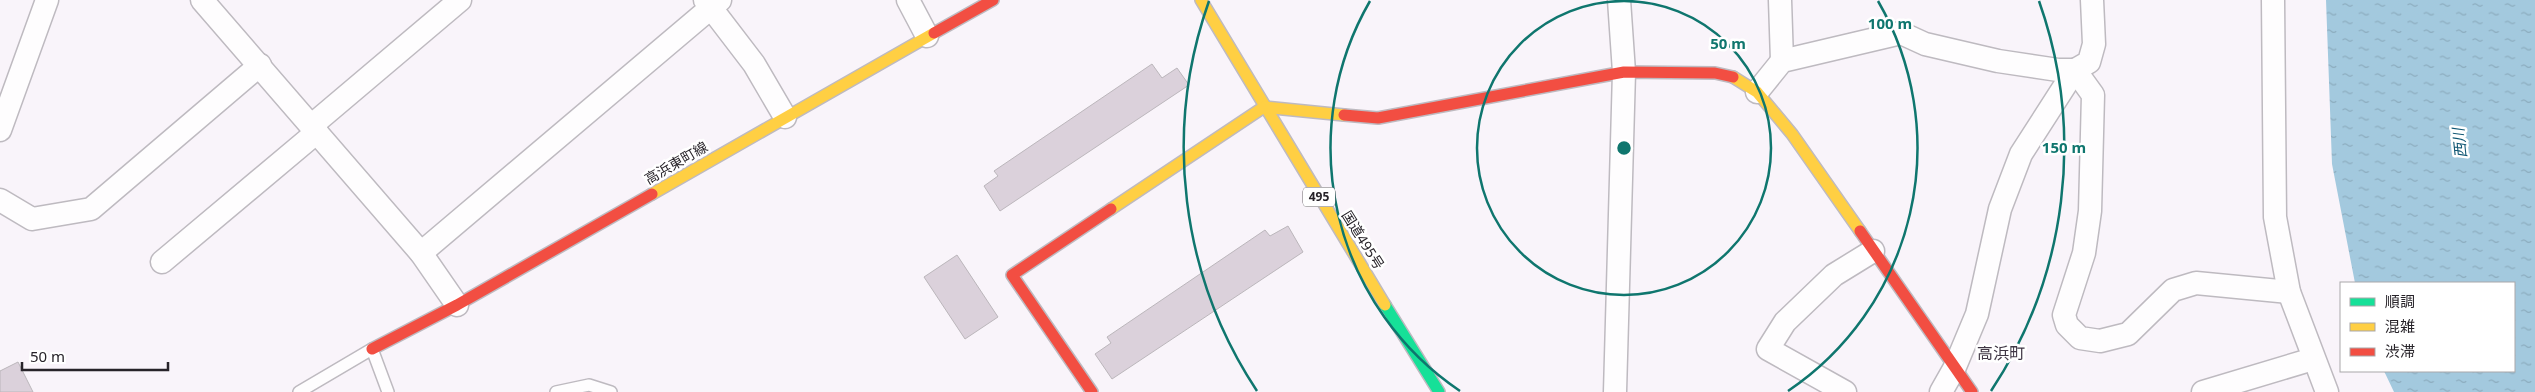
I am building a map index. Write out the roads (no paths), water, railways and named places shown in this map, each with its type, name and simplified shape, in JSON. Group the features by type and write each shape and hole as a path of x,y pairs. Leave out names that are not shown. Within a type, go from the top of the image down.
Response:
{"main road":[{"name":"高浜東町線","path":"372,349 457,305 993,0"},
{"name":"国道495号","path":"1201,0 1264,107 1439,392"},
{"path":"1092,392 1012,275 1264,107 1378,118 1624,72 1715,73 1731,76 1757,92 1792,134 1954,369 1972,392"}],"street":[{"path":"0,130 47,0"},
{"path":"202,0 421,253 457,305"},
{"path":"162,262 460,0"},
{"path":"908,0 927,36"},
{"path":"1614,392 1624,72 1620,0"},
{"path":"1780,0 1782,61"},
{"path":"1941,392 1954,369 1977,314 2000,209 2021,154 2076,70 2089,62 2094,44 2092,0"},
{"path":"2273,0 2275,217 2290,292 2313,359 2327,392"},
{"path":"421,253 712,2 754,64 786,117"},
{"path":"1757,92 1782,61 1900,33 1926,44 1998,61 2058,70 2076,70"},
{"path":"0,200 32,219 91,209 260,65"},
{"path":"2076,70 2093,95 2090,211 2084,253 2064,315 2067,325 2080,338 2100,342 2128,334 2173,290 2196,283 2290,292"},
{"path":"1845,392 1768,349 1785,322 1834,275 1872,251"},
{"path":"2204,392 2313,359"}],"lane":[{"path":"299,392 372,349 385,389 388,392"},
{"path":"556,392 589,385 611,392"}],"water":[{"name":"西川","path":"2326,0 2535,0 2535,392 2394,392 2384,372 2515,372 2515,282 2355,282 2332,164"}],"district":[{"name":"高浜町","path":"2001,353"}]}
